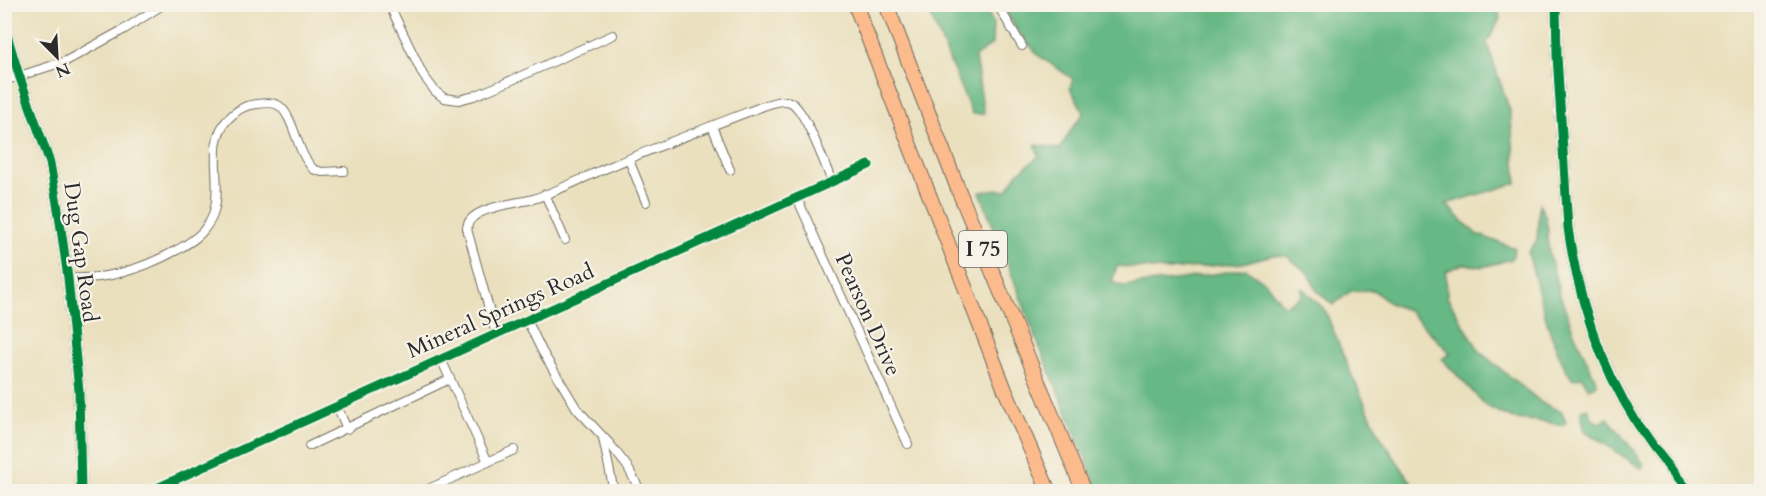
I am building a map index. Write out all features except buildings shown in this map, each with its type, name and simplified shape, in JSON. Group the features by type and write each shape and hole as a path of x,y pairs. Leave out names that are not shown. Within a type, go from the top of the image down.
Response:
{"highway":[{"name":"I 75","path":"855,4 1005,390 1049,492"},
{"name":"I 75","path":"886,4 956,183 1084,492"}],"street":[{"path":"4,81 66,61 123,30 164,4"},
{"path":"389,4 423,75 435,91 444,98 459,100 474,96 613,35"},
{"path":"997,4 1022,46"},
{"path":"1556,4 1557,67 1568,228 1584,307 1594,338 1616,387 1652,445 1690,492"},
{"name":"Dug Gap Road","path":"4,24 50,163 59,215 68,278 79,391 81,492"},
{"path":"496,334 467,223 482,211 534,199 712,126 783,100 792,102 804,118 832,182"},
{"path":"68,278 88,279 119,275 138,269 186,244 204,230 214,212 217,189 218,134 224,123 234,113 247,106 267,103 279,105 288,116 303,155 313,169 322,172 344,171"},
{"path":"712,126 730,170"},
{"path":"629,160 646,202"},
{"name":"Mineral Springs Road","path":"148,492 869,165"},
{"path":"545,194 565,240"},
{"name":"Pearson Drive","path":"796,198 908,444"},
{"path":"527,320 542,351 577,409 627,466 642,492"},
{"path":"441,359 488,462"},
{"path":"309,446 450,379"},
{"path":"337,405 347,429"},
{"path":"603,436 614,492"},
{"path":"422,492 514,450"}],"green space":[{"path":"926,5 983,5 993,22 992,44 975,57 984,114 972,114"},
{"path":"1002,5 1497,5 1500,19 1487,43 1510,111 1517,183 1446,204 1476,234 1515,248 1512,259 1483,267 1464,264 1446,271 1447,297 1480,352 1542,403 1562,412 1566,422 1562,425 1513,419 1486,406 1442,359 1450,353 1409,311 1389,303 1373,290 1351,291 1333,305 1316,290 1309,274 1287,256 1272,255 1243,263 1168,270 1117,266 1112,282 1123,286 1246,269 1266,283 1284,306 1301,297 1302,288 1325,310 1380,436 1417,491 1099,491 1038,343 980,192 997,189 1006,191 1018,173 1039,156 1035,145 1060,149 1084,113 1070,88 1073,79 1039,56 1016,29"},
{"path":"1539,204 1545,215 1550,257 1560,295 1597,383 1589,389 1582,377 1572,379 1557,351 1528,253 1537,240"},
{"path":"1588,408 1593,420 1600,423 1608,418 1643,463 1643,468 1584,430 1581,410"}],"cycle path":[{"path":"1556,4 1568,228 1579,286 1596,342 1635,421 1690,492"},
{"path":"4,25 50,163 59,215 68,278 79,391 81,492"},
{"path":"148,492 869,165"}]}
